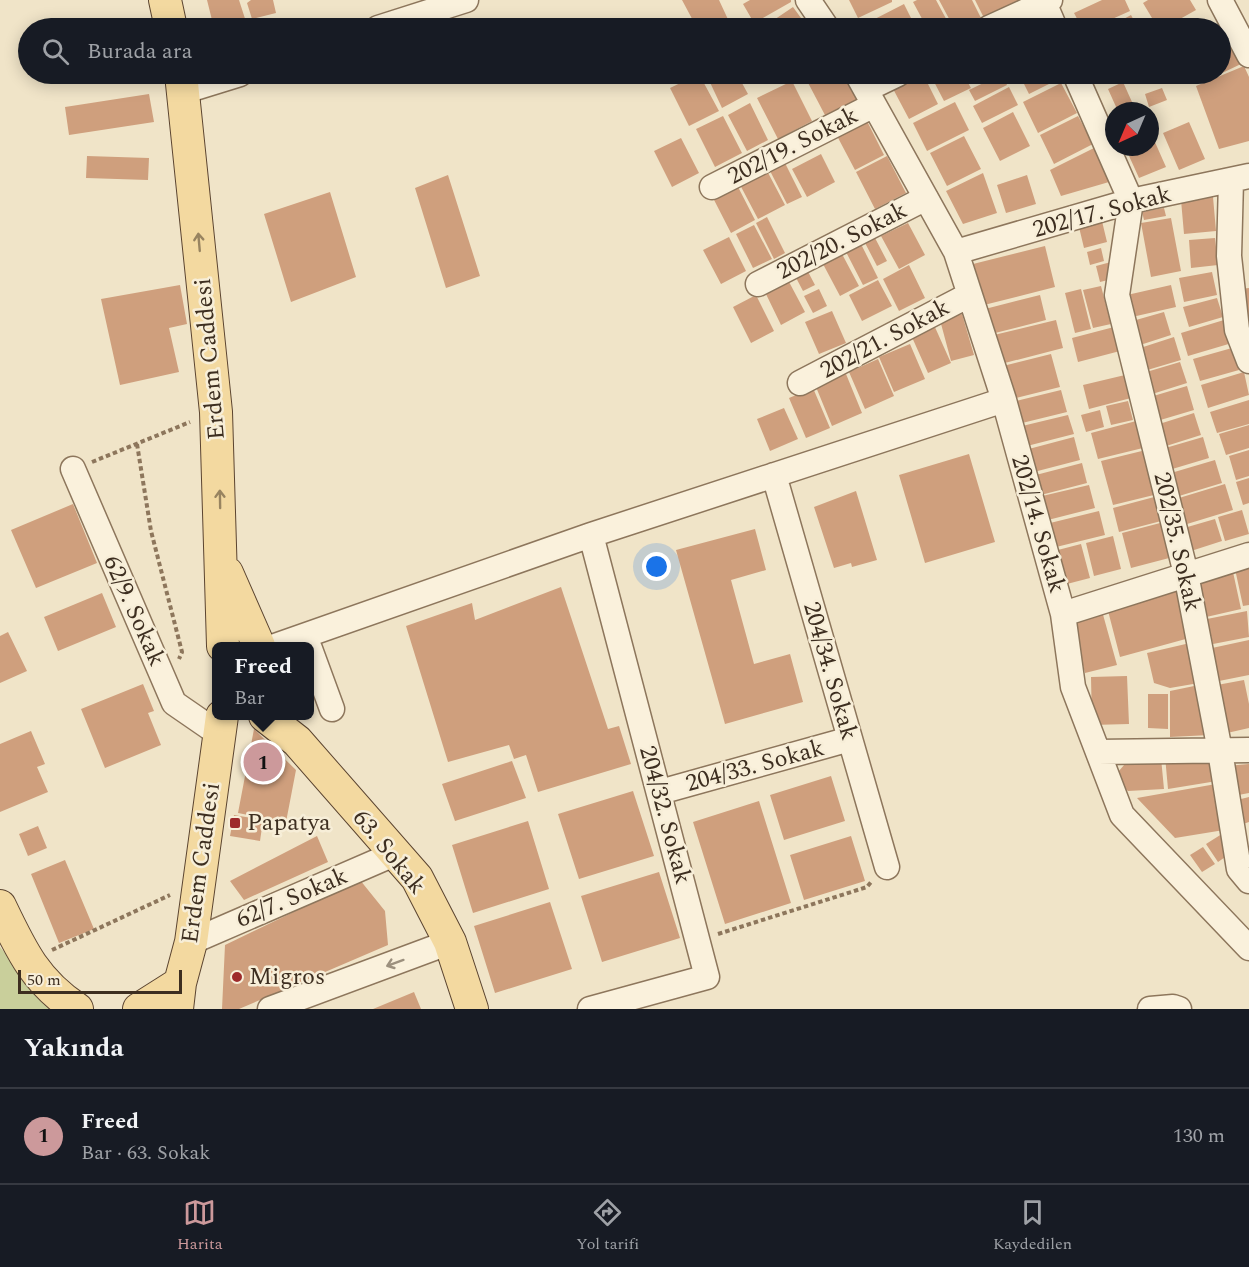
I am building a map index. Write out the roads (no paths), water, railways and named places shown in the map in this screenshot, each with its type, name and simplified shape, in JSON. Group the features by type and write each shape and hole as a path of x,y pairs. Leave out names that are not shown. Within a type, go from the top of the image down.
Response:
{"main road":[{"path":"165,0 169,18"},
{"name":"Erdem Caddesi","path":"183,84 216,412 223,642"},
{"path":"221,558 257,642"},
{"name":"63. Sokak","path":"274,720 292,728 394,854 417,878 450,942 472,1009"},
{"name":"Erdem Caddesi","path":"178,996 190,942 221,725"},
{"path":"0,906 27,962 60,998 77,1009"},
{"path":"139,1009 178,996"}],"street":[{"path":"409,18 466,0"},
{"path":"808,0 820,18"},
{"path":"1220,0 1229,18"},
{"path":"1010,18 1045,1 1051,18"},
{"path":"1231,21 1249,55"},
{"path":"1079,84 1131,201"},
{"name":"202/19. Sokak","path":"712,187 866,89"},
{"name":"202/14. Sokak","path":"866,89 956,252 1004,400 1063,614 1073,687 1122,815 1249,948"},
{"path":"1240,178 1237,330 1249,361"},
{"name":"202/17. Sokak","path":"956,252 1131,201 1240,178"},
{"name":"202/20. Sokak","path":"758,284 926,198"},
{"name":"202/35. Sokak","path":"1131,201 1117,295 1186,574 1220,751 1239,869 1249,881"},
{"name":"202/21. Sokak","path":"800,383 969,295"},
{"path":"313,642 591,536 1004,400"},
{"name":"62/9. Sokak","path":"73,469 174,703 221,725"},
{"name":"204/34. Sokak","path":"774,476 887,867"},
{"name":"204/32. Sokak","path":"590,1009 707,977 591,536"},
{"path":"1063,614 1249,555"},
{"path":"314,660 332,709"},
{"name":"204/33. Sokak","path":"660,792 850,740"},
{"path":"1098,752 1249,750"},
{"name":"62/7. Sokak","path":"190,942 394,854"},
{"path":"270,1009 450,942"},
{"path":"1150,1009 1173,1007 1179,1009"}],"place":[{"name":"Freed","path":"263,762"},
{"name":"Papatya","path":"235,823"},
{"name":"Migros","path":"237,977"}]}
